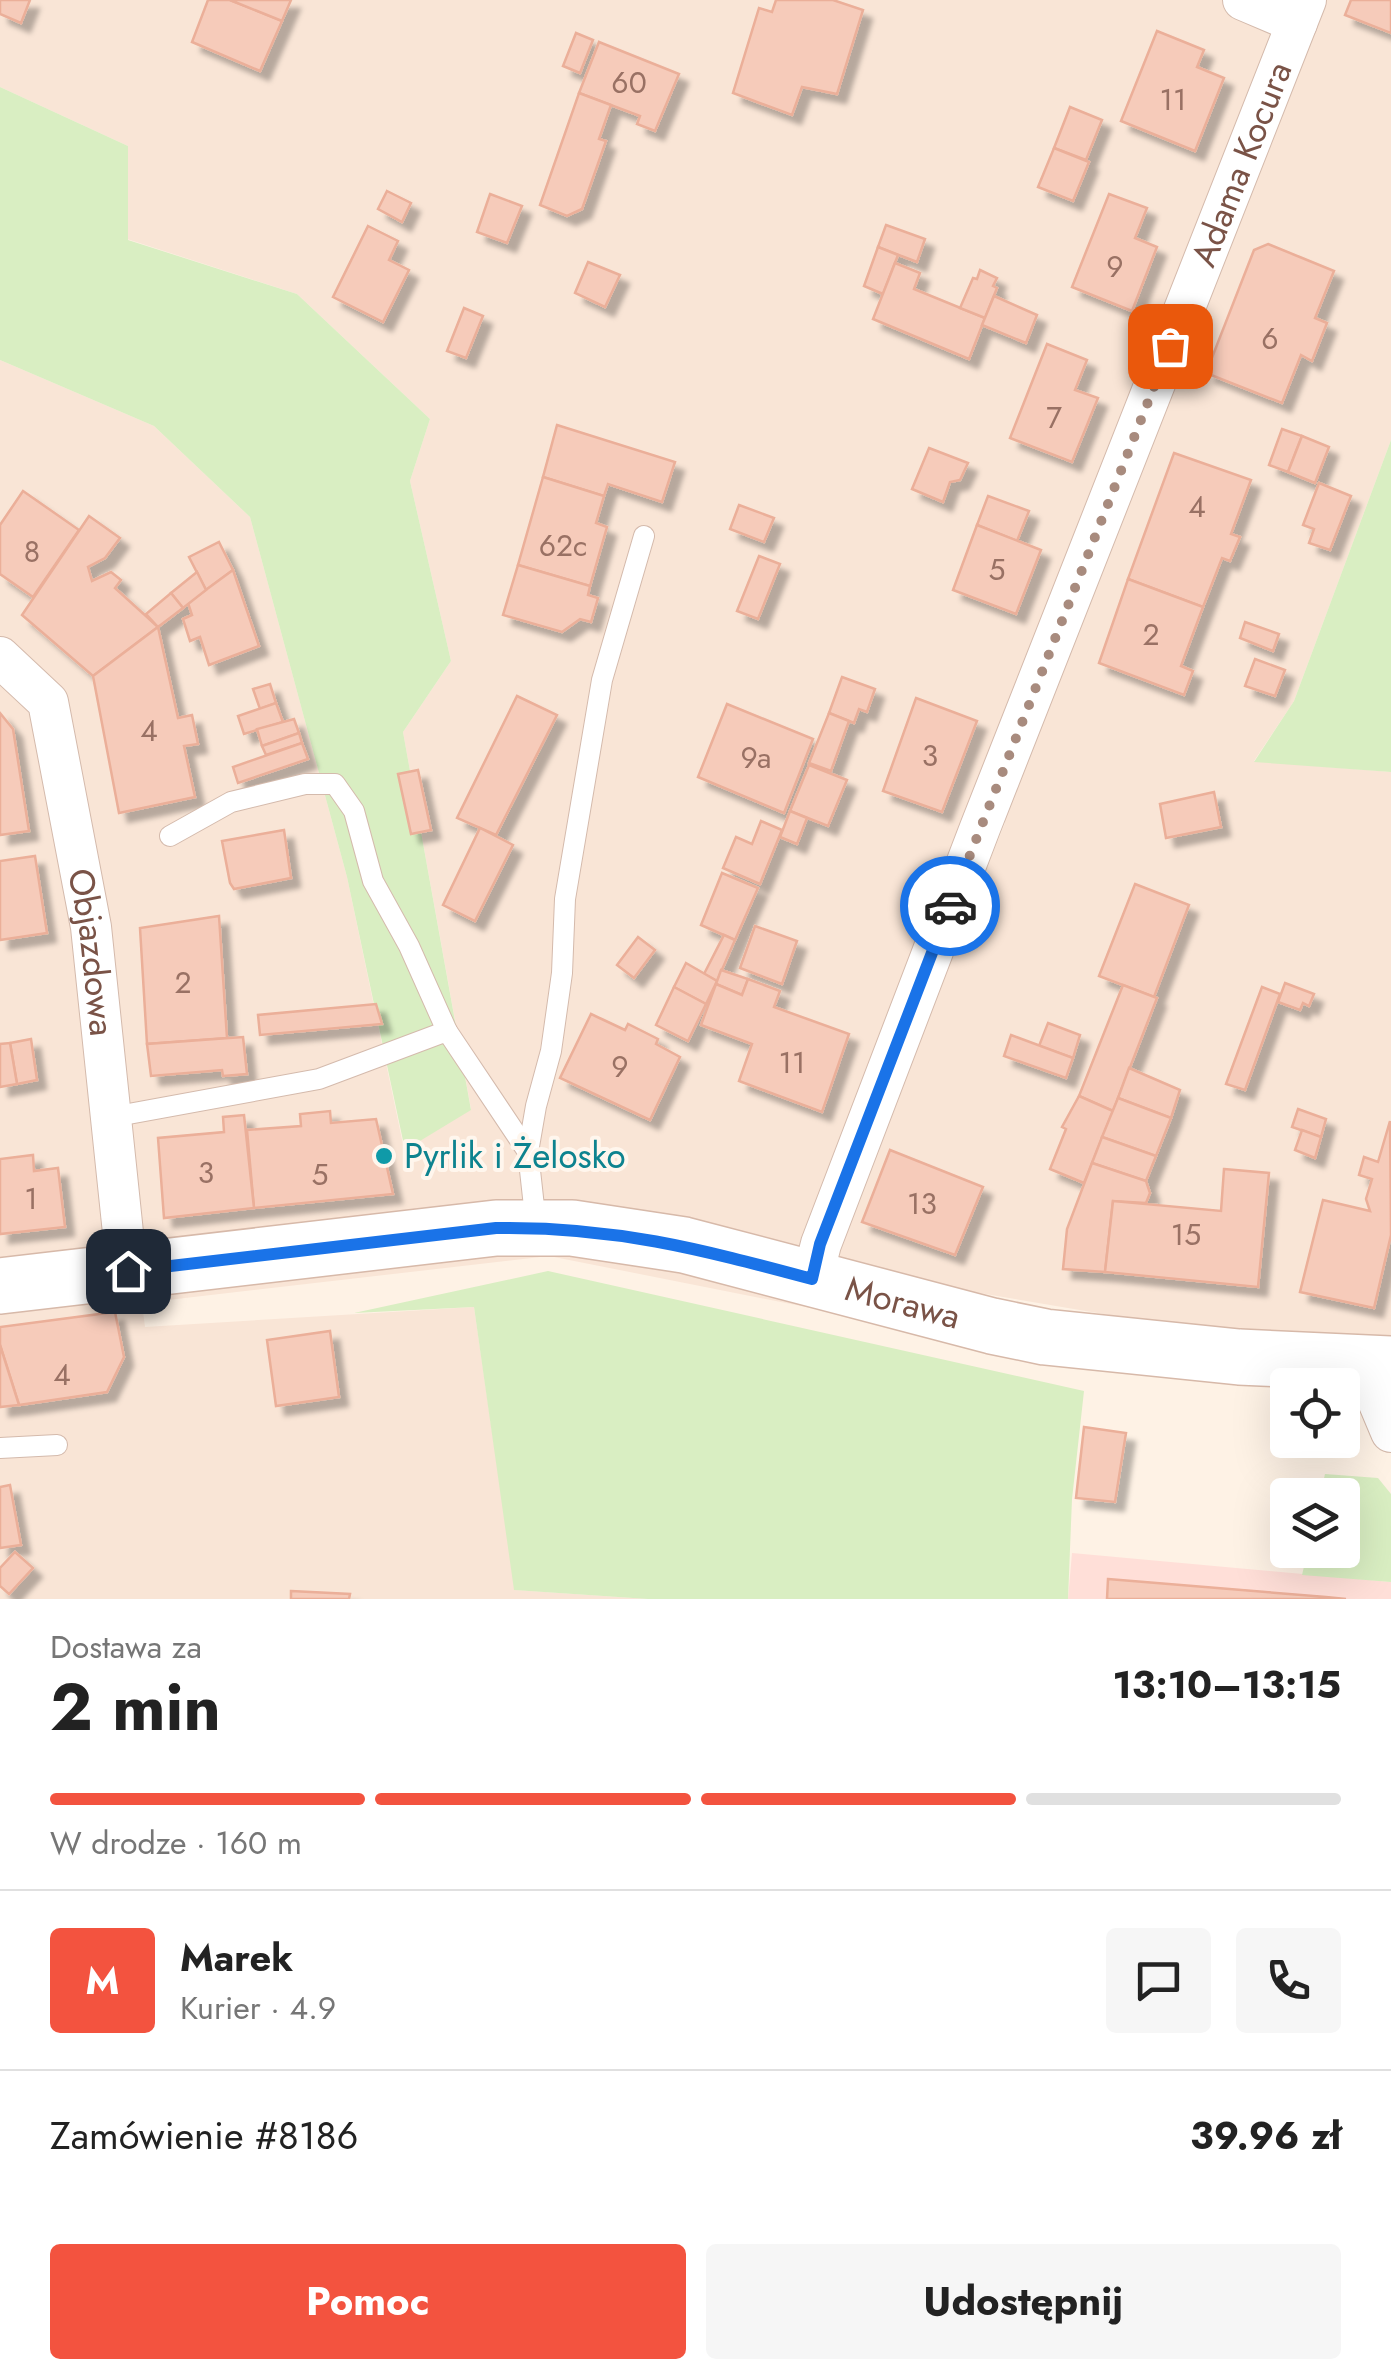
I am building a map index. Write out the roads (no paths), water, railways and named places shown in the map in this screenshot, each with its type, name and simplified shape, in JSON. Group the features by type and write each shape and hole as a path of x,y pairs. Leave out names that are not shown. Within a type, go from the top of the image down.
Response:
{"street":[{"path":"1243,0 1301,12"},
{"name":"Adama Kocura","path":"812,1279 820,1244 987,810 1301,12"},
{"name":"Objazdowa","path":"0,657 48,702 91,927 128,1271"},
{"name":"Morawa","path":"0,1286 496,1228 607,1232 684,1245 1045,1337 1221,1355 1381,1364"},
{"path":"1381,1364 1375,1394 1391,1432"}],"lane":[{"path":"536,1228 528,1152 551,1051 562,973 565,899 602,680 644,536"},
{"path":"170,836 231,802 305,784 335,784 354,811 374,881 409,946 447,1031 528,1152"},
{"path":"112,1116 320,1079 447,1031"},
{"path":"0,1448 57,1445"}],"place":[{"name":"Pyrlik i Żelosko","path":"384,1156"}]}
